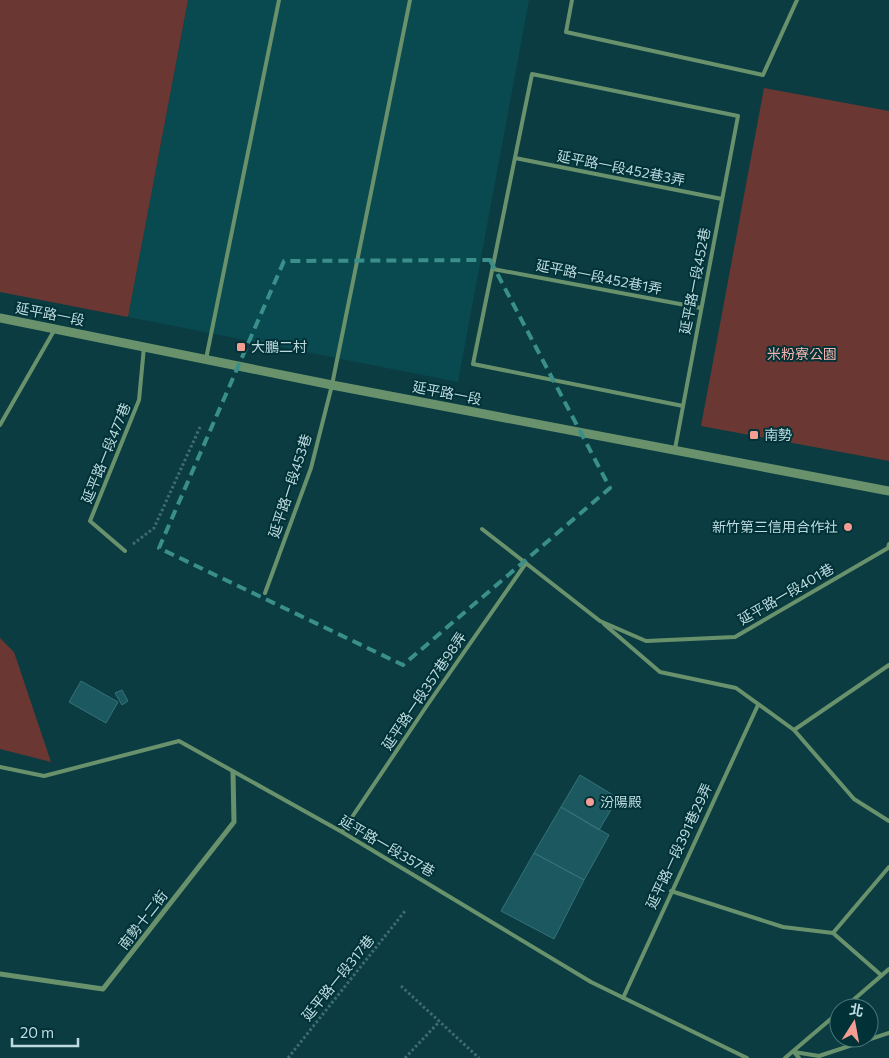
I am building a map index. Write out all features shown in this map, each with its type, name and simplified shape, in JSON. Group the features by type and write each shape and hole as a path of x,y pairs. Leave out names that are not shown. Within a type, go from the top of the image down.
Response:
{"street":[{"name":"延平路一段","path":"0,318 332,385 889,491"},
{"name":"南勢十二街","path":"0,974 102,989 234,822 233,772"}],"lane":[{"path":"206,359 279,0"},
{"name":"延平路一段453巷","path":"265,593 311,468 332,385 410,0"},
{"path":"572,0 566,32 764,75 797,0"},
{"name":"延平路一段452巷","path":"515,158 532,74 738,116 674,449"},
{"path":"515,158 474,364 683,406"},
{"name":"延平路一段452巷3弄","path":"515,158 722,199"},
{"name":"延平路一段452巷1弄","path":"493,269 701,308"},
{"path":"0,426 55,329"},
{"name":"延平路一段477巷","path":"125,551 90,521 140,400 144,347"},
{"name":"延平路一段401巷","path":"482,529 600,621 646,641 735,637 888,548 889,544"},
{"name":"延平路一段357巷98弄","path":"342,832 526,563"},
{"path":"600,621 660,672 736,688 794,730 854,799 889,821"},
{"path":"794,730 889,666"},
{"name":"延平路一段391巷29弄","path":"623,998 758,705"},
{"name":"延平路一段357巷","path":"0,767 44,776 179,740 342,832 591,982 747,1058"},
{"path":"833,933 889,867"},
{"path":"671,891 736,914 783,927 833,933 881,975"},
{"path":"855,998 889,969"},
{"path":"785,1058 829,1021"},
{"path":"794,1052 820,1056 889,1033"},
{"path":"794,1052 799,1058"}],"path":[{"path":"125,551 154,528 201,425"},
{"name":"延平路一段317巷","path":"288,1058 405,911"},
{"path":"401,986 479,1058"},
{"path":"405,1058 440,1022"}],"highlighted area":[{"path":"490,260 610,488 403,665 159,548 284,261"}],"shaded area":[{"path":"188,0 529,0 458,382 128,317"}],"green space":[{"path":"0,0 188,0 128,317 0,292"},
{"name":"米粉寮公園","path":"764,88 889,111 889,461 701,426"},
{"path":"0,638 14,652 51,762 0,749"}],"building":[{"path":"81,681 118,702 106,723 69,702"},
{"path":"122,690 128,701 122,705 115,693"},
{"name":"汾陽殿","path":"580,775 618,798 599,830 561,807"},
{"path":"561,807 609,835 584,880 534,853"},
{"path":"534,853 584,880 554,939 501,911"}],"place":[{"name":"大鵬二村","path":"241,347"},
{"name":"南勢","path":"754,435"},
{"name":"新竹第三信用合作社","path":"848,527"},
{"name":"汾陽殿","path":"590,802"}]}
